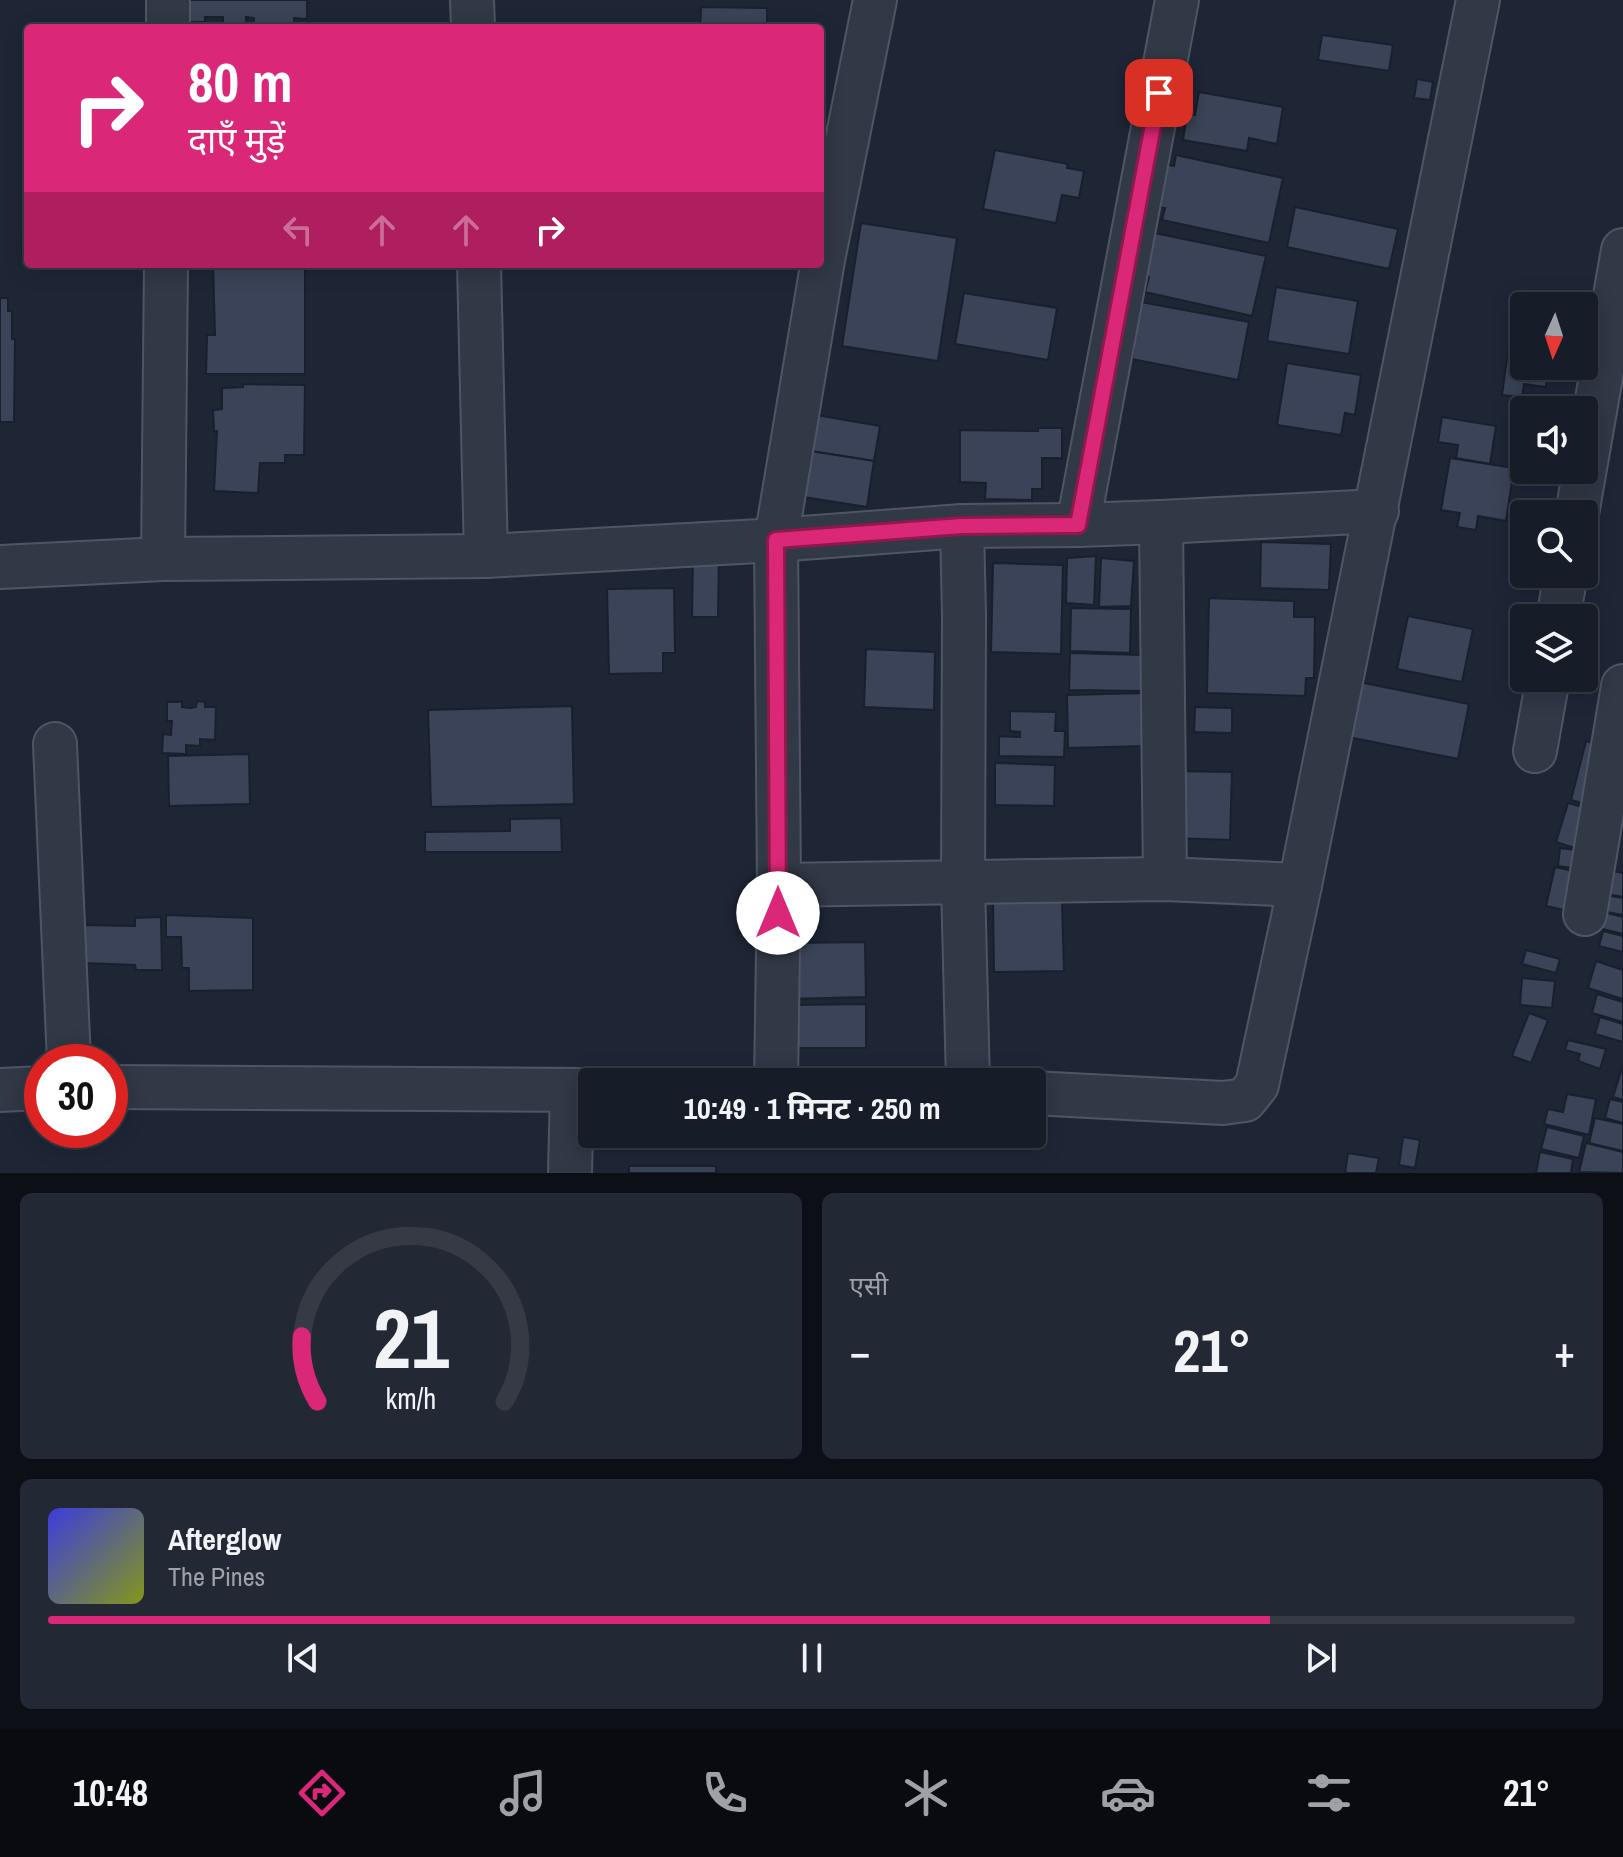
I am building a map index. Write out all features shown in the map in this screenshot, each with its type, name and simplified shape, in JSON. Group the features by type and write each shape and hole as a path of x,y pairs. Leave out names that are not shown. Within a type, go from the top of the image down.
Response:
{"street":[{"path":"168,0 168,24"},
{"path":"472,0 473,24"},
{"path":"824,255 875,0"},
{"path":"1078,525 1177,0"},
{"path":"1046,1094 1223,1103 1245,1100 1257,1085 1377,511 1476,0"},
{"path":"1579,500 1623,250"},
{"path":"163,559 166,268"},
{"path":"479,268 486,556"},
{"path":"776,1068 779,885 776,540 822,268"},
{"path":"0,567 163,559 486,556 962,526 1161,522 1377,511"},
{"path":"1161,522 1165,879"},
{"path":"962,526 963,883 968,1068"},
{"path":"1585,914 1623,686"},
{"path":"1535,751 1546,692"},
{"path":"55,744 68,1044"},
{"path":"779,885 1165,879 1300,885"},
{"path":"128,1087 578,1090"},
{"path":"0,1090 24,1089"},
{"path":"570,1173 578,1118"}],"building":[{"path":"188,0 307,0 307,19 294,18 294,24 253,24 254,18 246,17 246,24 223,24 223,17 205,17 205,22 187,22"},
{"path":"701,7 767,8 767,24 700,24"},
{"path":"1322,35 1393,45 1389,71 1318,60"},
{"path":"1417,79 1433,82 1430,100 1414,98"},
{"path":"1199,92 1283,107 1277,144 1249,138 1247,151 1183,140 1187,114 1195,115"},
{"path":"995,150 1068,164 1067,168 1084,171 1079,198 1062,195 1056,223 983,209"},
{"path":"1176,155 1283,178 1269,243 1162,220 1165,208 1151,206 1160,163 1174,166"},
{"path":"23,207 24,207 24,258"},
{"path":"1295,207 1398,229 1389,269 1287,247"},
{"path":"861,223 957,238 938,361 842,346"},
{"path":"1145,231 1266,256 1252,316 1145,292 1149,277 1135,273"},
{"path":"213,268 305,268 305,374 206,374 207,335 215,335"},
{"path":"1276,287 1358,301 1349,354 1267,341"},
{"path":"964,293 1057,308 1048,360 955,344"},
{"path":"0,298 8,298 8,311 12,311 12,339 15,339 14,422 0,422"},
{"path":"1130,300 1249,322 1238,380 1132,359 1134,347 1121,344"},
{"path":"1508,351 1510,380 1547,380 1546,387 1524,384 1522,396 1502,395"},
{"path":"1287,363 1361,375 1355,415 1345,413 1341,435 1277,425"},
{"path":"243,384 305,385 304,455 285,455 285,463 260,463 258,493 214,491 217,431 214,431 213,410 222,409 222,388 243,387"},
{"path":"811,414 880,426 874,461 804,450"},
{"path":"1442,417 1496,426 1490,464 1456,458 1458,445 1438,442"},
{"path":"1038,428 1062,428 1062,458 1042,458 1042,489 1032,489 1032,500 985,499 986,483 960,482 960,430 1038,431"},
{"path":"804,450 874,461 867,507 797,496"},
{"path":"1450,458 1510,467 1512,484 1506,521 1478,516 1476,530 1457,527 1460,513 1441,510"},
{"path":"1261,542 1331,544 1329,590 1260,588"},
{"path":"693,550 719,550 718,617 692,617"},
{"path":"1096,556 1094,605 1066,603 1067,558"},
{"path":"1101,558 1134,561 1131,606 1099,607"},
{"path":"993,563 1063,565 1061,654 991,652"},
{"path":"674,588 675,653 663,653 663,673 609,674 607,589"},
{"path":"1209,598 1294,601 1294,617 1315,617 1314,678 1306,678 1305,696 1207,693"},
{"path":"1071,608 1131,609 1130,653 1070,651"},
{"path":"1408,616 1473,629 1462,682 1397,669"},
{"path":"866,649 935,652 934,710 864,707"},
{"path":"1070,653 1144,655 1144,691 1069,690"},
{"path":"1359,682 1469,704 1458,759 1348,737"},
{"path":"1148,693 1149,746 1068,748 1067,695"},
{"path":"197,701 205,702 205,707 216,707 215,740 200,739 200,746 186,745 186,754 162,753 163,734 171,735 172,721 167,721 167,702 182,702 182,707 190,708 196,707"},
{"path":"572,706 574,804 431,807 428,710"},
{"path":"1195,707 1232,708 1232,733 1194,732"},
{"path":"1010,711 1056,712 1055,731 1065,731 1064,757 999,756 999,736 1020,737 1020,732 1010,731"},
{"path":"1586,741 1606,747 1594,806 1571,800"},
{"path":"249,754 250,804 169,806 168,756"},
{"path":"995,763 1055,765 1054,806 995,805"},
{"path":"1173,771 1232,772 1230,840 1171,838"},
{"path":"1568,803 1590,809 1578,849 1556,842"},
{"path":"561,818 562,852 425,852 425,832 510,831 510,819"},
{"path":"1560,848 1583,851 1581,869 1558,866"},
{"path":"1555,867 1573,871 1564,910 1546,906"},
{"path":"1600,869 1623,873 1623,897 1596,892"},
{"path":"1599,894 1623,898 1623,915 1596,910"},
{"path":"1062,900 1064,971 994,972 993,901"},
{"path":"1603,912 1623,917 1623,934 1599,928"},
{"path":"166,915 253,918 253,990 189,991 189,968 182,968 181,937 166,937"},
{"path":"161,917 162,970 136,970 135,965 83,963 84,925 135,926 135,918"},
{"path":"1603,931 1623,936 1623,952 1599,946"},
{"path":"865,942 866,997 789,999 788,943"},
{"path":"1526,950 1560,959 1556,973 1522,964"},
{"path":"1596,961 1623,970 1623,999 1588,988"},
{"path":"1522,978 1555,981 1552,1008 1520,1005"},
{"path":"1597,994 1623,1002 1623,1022 1592,1013"},
{"path":"866,1004 866,1048 792,1048 792,1005"},
{"path":"1529,1013 1548,1020 1531,1063 1512,1056"},
{"path":"1600,1017 1623,1024 1623,1042 1595,1034"},
{"path":"1568,1040 1606,1049 1600,1069 1578,1061 1580,1054 1565,1050"},
{"path":"1623,1064 1623,1100 1613,1097"},
{"path":"1567,1094 1596,1099 1589,1135 1544,1124 1548,1109 1563,1112"},
{"path":"1610,1099 1623,1102 1623,1123 1605,1118"},
{"path":"1595,1118 1623,1124 1623,1151 1589,1143"},
{"path":"1547,1127 1584,1136 1579,1158 1541,1149"},
{"path":"1403,1137 1420,1140 1415,1168 1399,1165"},
{"path":"1586,1143 1623,1152 1623,1173 1579,1172"},
{"path":"1540,1152 1573,1159 1571,1173 1536,1173"},
{"path":"1348,1153 1379,1158 1376,1173 1345,1173"},
{"path":"629,1166 716,1166 716,1173 629,1173"}],"route":[{"path":"778,913 776,540 962,526 1078,525 1159,93"}]}
